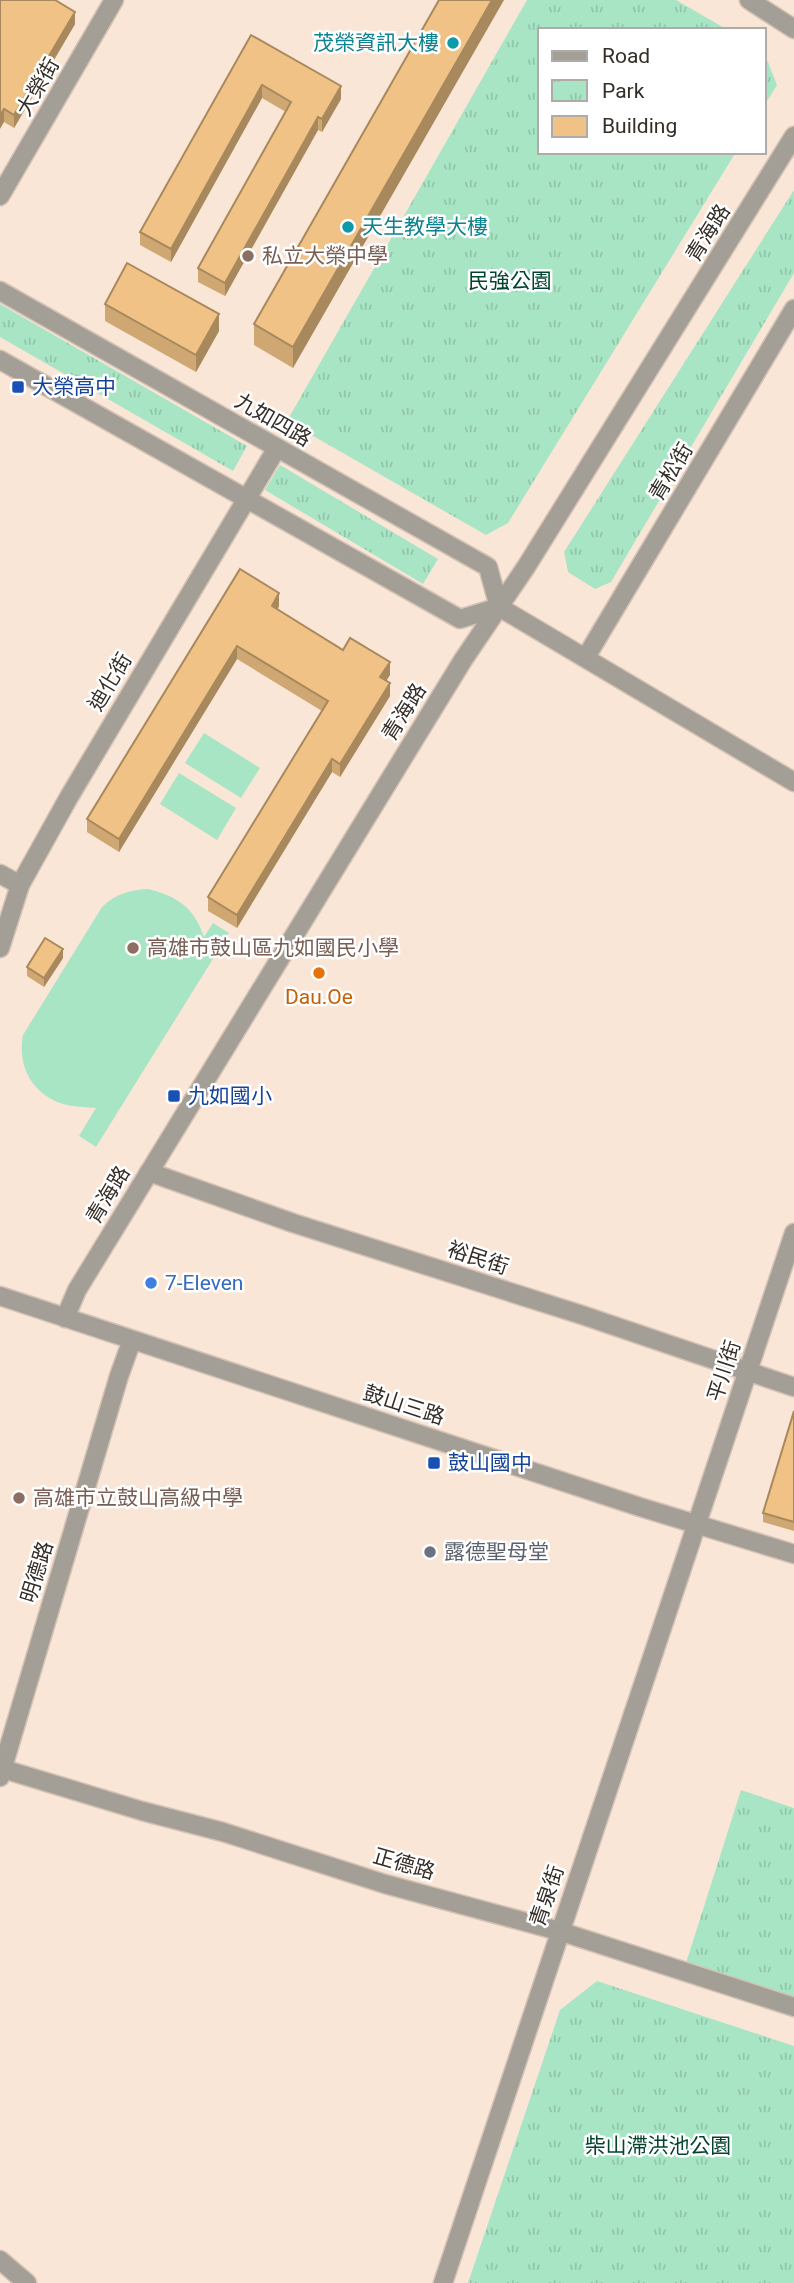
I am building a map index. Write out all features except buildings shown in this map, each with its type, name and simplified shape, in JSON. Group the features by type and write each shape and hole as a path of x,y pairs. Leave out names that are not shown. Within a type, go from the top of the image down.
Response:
{"street":[{"name":"大榮街","path":"0,196 114,0"},
{"path":"749,0 794,29"},
{"name":"青海路","path":"65,1318 77,1290 456,672 794,136"},
{"name":"九如四路","path":"0,291 488,567 499,607"},
{"name":"青松街","path":"586,657 794,309"},
{"path":"0,360 460,619 499,607 794,782"},
{"name":"迪化街","path":"0,948 20,885 117,715 277,448"},
{"path":"0,874 20,885"},
{"name":"裕民街","path":"149,1172 293,1223 582,1315 794,1387"},
{"name":"平川街","path":"698,1525 794,1233"},
{"name":"鼓山三路","path":"0,1296 794,1554"},
{"name":"明德路","path":"1,1771 132,1340"},
{"name":"青泉街","path":"443,2283 559,1931 698,1525"},
{"name":"正德路","path":"1,1771 223,1832 385,1884 559,1931 794,2007"},
{"path":"0,2260 27,2283"}],"green space":[{"name":"民強公園","path":"527,0 676,0 725,28 538,28 538,154 735,154 508,523 486,535 287,421"},
{"path":"766,57 777,85 766,103"},
{"path":"794,190 794,273 611,582 595,589 568,572 564,552"},
{"path":"0,304 247,446 233,471 0,337"},
{"path":"280,465 438,559 423,584 265,490"},
{"path":"204,733 260,768 241,798 185,763"},
{"path":"179,773 236,808 217,840 160,804"},
{"path":"148,889 184,905 196,919 204,937 213,923 229,933 96,1147 79,1136 96,1108 63,1104 35,1086 22,1057 23,1035 102,907 123,894"},
{"path":"741,1790 794,1808 794,1999 686,1963"},
{"name":"柴山滯洪池公園","path":"597,1981 794,2046 794,2283 468,2283 560,2010"}],"place":[{"name":"茂榮資訊大樓","path":"453,43"},
{"name":"天生教學大樓","path":"348,227"},
{"name":"私立大榮中學","path":"248,256"},
{"name":"大榮高中","path":"18,387"},
{"name":"高雄市鼓山區九如國民小學","path":"133,948"},
{"name":"Dau.Oe","path":"319,973"},
{"name":"九如國小","path":"174,1096"},
{"name":"7-Eleven","path":"151,1283"},
{"name":"鼓山國中","path":"434,1463"},
{"name":"高雄市立鼓山高級中學","path":"19,1498"},
{"name":"露德聖母堂","path":"430,1552"}]}
